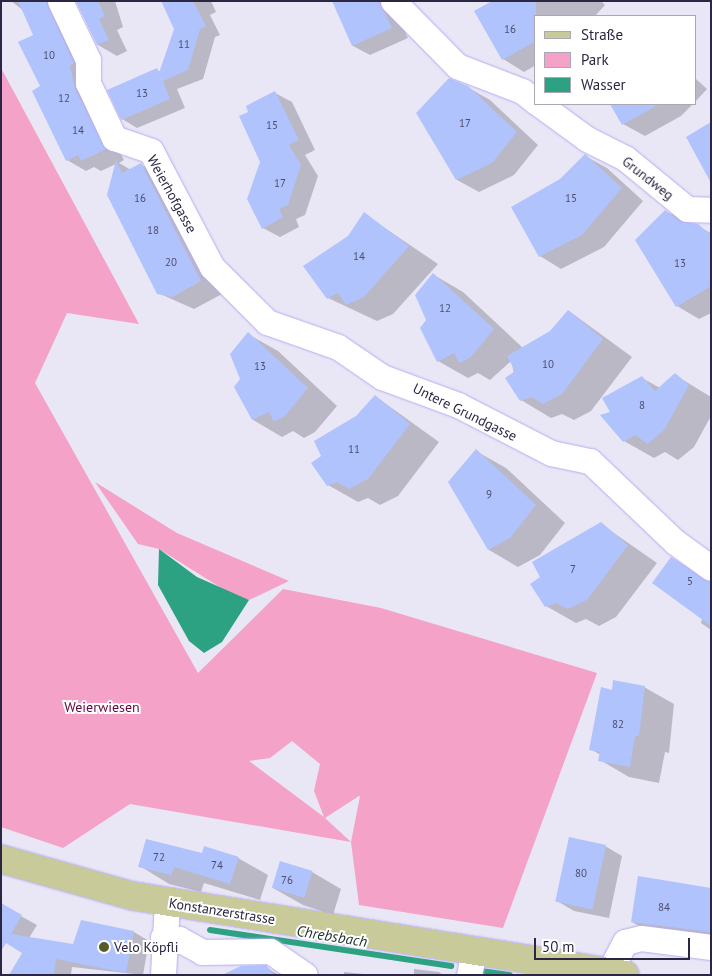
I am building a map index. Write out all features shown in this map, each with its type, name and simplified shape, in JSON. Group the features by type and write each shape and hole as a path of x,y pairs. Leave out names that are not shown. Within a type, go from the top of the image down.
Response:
{"main road":[{"name":"Konstanzerstrasse","path":"1,859 87,886 472,963 617,974"}],"street":[{"name":"Weierhofgasse","path":"60,1 88,60 88,83 114,138 151,151 212,267"},
{"name":"Grundweg","path":"393,1 457,66 522,92 534,101"},
{"name":"Grundweg","path":"540,105 587,139 625,158 687,209 711,210"},
{"name":"Untere Grundgasse","path":"212,267 267,322 338,347 382,377 458,405 551,452 590,461 675,542 711,568"},
{"path":"163,975 163,937 167,902"},
{"path":"163,937 178,939 202,952 270,951 305,975"},
{"path":"617,974 625,942 640,938 711,947"}],"green space":[{"name":"Weierwiesen","path":"1,68 139,324 67,313 35,383 198,673 283,589 381,608 597,673 503,928 359,905 351,842 130,804 63,848 1,827","holes":["292,741 320,764 314,791 324,817 249,761 270,758","359,796 360,796 351,842 325,818"]},
{"path":"95,482 177,533 289,581 249,600 234,596 159,549 138,544"}],"water":[{"path":"159,549 197,577 249,600 222,642 204,653 189,641 158,585"}],"building":[{"path":"18,1 46,1 74,63 70,66 75,89 106,149 81,161 78,155 66,161 32,91 40,86 18,42 33,35"},
{"path":"76,1 98,1 105,16 99,19 109,40 97,45"},
{"path":"161,1 193,1 206,26 200,29 188,70 163,81 170,99 121,120 107,90 157,68 159,73 174,29"},
{"path":"332,1 379,1 392,28 352,46"},
{"path":"492,1 536,1 534,42 502,60 474,11"},
{"path":"449,78 468,86 517,132 492,163 456,180 416,113"},
{"path":"275,91 299,140 289,145 301,165 288,205 279,209 283,217 262,229 247,199 260,162 239,116 248,112 246,106"},
{"path":"611,105 658,105 622,125"},
{"path":"711,122 711,183 686,137"},
{"path":"585,154 622,188 582,235 539,257 511,207 560,179"},
{"path":"116,160 122,173 141,163 201,281 172,297 157,294 107,195"},
{"path":"665,210 678,220 698,224 711,235 711,286 676,307 635,240"},
{"path":"364,212 409,246 364,297 346,305 338,293 327,299 303,266 348,236"},
{"path":"433,273 494,329 471,357 459,363 454,353 437,362 420,328 426,320 415,295"},
{"path":"568,310 603,339 562,394 543,404 531,397 520,401 505,378 515,371 507,356 550,331"},
{"path":"248,332 308,388 285,416 274,422 269,412 252,420 234,387 240,379 230,354"},
{"path":"675,373 689,385 664,430 648,444 635,435 623,442 600,415 610,412 602,398 642,376 655,391"},
{"path":"375,395 410,424 368,479 349,489 337,482 327,486 311,463 321,456 314,441 356,416"},
{"path":"476,449 536,505 510,538 488,550 448,482"},
{"path":"601,522 628,545 587,600 568,609 556,603 545,607 530,584 540,577 532,562"},
{"path":"671,557 711,582 711,626 652,583"},
{"path":"613,680 645,686 639,736 635,736 630,767 598,761 600,752 589,750 601,687 612,690"},
{"path":"569,837 606,845 592,909 555,902"},
{"path":"146,839 202,853 204,846 239,857 230,884 174,867 171,875 138,867"},
{"path":"280,861 313,871 304,898 272,888"},
{"path":"638,876 711,888 711,932 631,922"},
{"path":"1,903 22,915 11,934 73,944 81,920 134,931 126,973 56,959 54,975 9,975 22,953 6,943 1,951"},
{"path":"266,965 274,975 222,975 241,966"}],"waterway":[{"name":"Chrebsbach","path":"210,930 451,966"},
{"name":"Chrebsbach","path":"481,971 510,975"}],"place":[{"name":"Velo Köpfli","path":"104,947"}]}
